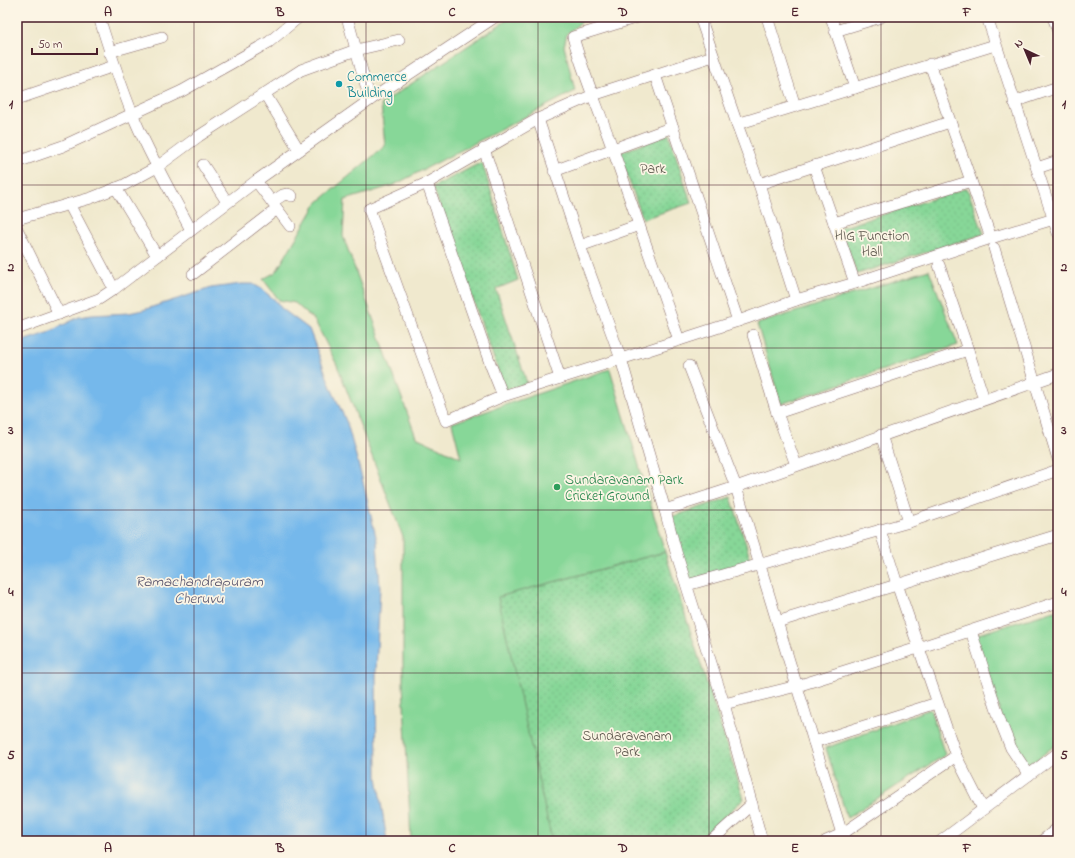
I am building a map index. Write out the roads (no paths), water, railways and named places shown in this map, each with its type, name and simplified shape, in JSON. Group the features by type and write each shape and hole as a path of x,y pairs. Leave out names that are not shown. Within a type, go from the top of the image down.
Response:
{"street":[{"path":"99,17 109,52 132,114 157,166 191,230"},
{"path":"17,162 63,146 182,91 269,42 299,17"},
{"path":"347,17 370,100"},
{"path":"17,329 98,299 114,289 299,150 370,100 495,17"},
{"path":"638,17 573,38 581,66 593,94 679,340"},
{"path":"700,17 759,184 796,300"},
{"path":"767,17 795,106"},
{"path":"831,17 855,88"},
{"path":"835,31 881,17"},
{"path":"987,17 1058,233"},
{"path":"1053,17 1058,31"},
{"path":"109,52 162,37"},
{"path":"17,219 91,198 124,185 157,166 199,136 301,70 356,50 399,40"},
{"path":"737,124 995,45"},
{"path":"713,56 593,94 538,119 427,183 368,209 446,421 503,396 738,321 796,300 993,243 1054,219"},
{"path":"930,64 993,243 1058,459"},
{"path":"17,99 114,66"},
{"path":"656,75 738,321"},
{"path":"1014,102 1058,86"},
{"path":"265,94 299,150"},
{"path":"538,119 554,171 621,359 676,552 724,704 762,841"},
{"path":"759,184 950,122"},
{"path":"554,171 674,127"},
{"path":"484,149 560,378"},
{"path":"1037,168 1058,161"},
{"path":"203,165 228,202"},
{"path":"814,166 855,283"},
{"path":"256,181 290,226"},
{"path":"834,223 971,181"},
{"path":"427,183 491,366 503,396"},
{"path":"116,188 157,256"},
{"path":"193,274 275,206 283,195 288,194 292,196"},
{"path":"69,204 114,289"},
{"path":"580,246 639,225"},
{"path":"17,229 58,314"},
{"path":"939,265 984,399"},
{"path":"753,335 777,413 796,465"},
{"path":"777,413 968,350"},
{"path":"689,366 736,487 844,837"},
{"path":"665,510 736,487 1058,374"},
{"path":"882,435 909,522"},
{"path":"687,585 909,522 1058,470"},
{"path":"880,530 918,648 956,756 983,809"},
{"path":"777,622 1058,535"},
{"path":"724,704 797,686 1058,602"},
{"path":"971,631 1001,723 1011,748 1029,775"},
{"path":"814,742 937,703"},
{"path":"941,841 1058,753"},
{"path":"826,841 844,837 956,756"},
{"path":"711,841 752,804"},
{"path":"1042,841 1058,828"}],"water":[{"name":"Ramachandrapuram Cheruvu","path":"253,284 260,288 275,300 281,308 309,329 332,390 347,423 362,478 377,541 380,588 376,671 377,777 387,841 17,841 17,343 47,333 79,317 129,313 143,310 211,288"}],"place":[{"name":"Commerce Building","path":"339,84"},
{"name":"Sundaravanam Park Cricket Ground","path":"557,487"}],"park label":[{"name":"Park","path":"653,168"},
{"name":"HIG Function Hall","path":"872,244"},
{"name":"Sundaravanam Park","path":"627,744"}]}
